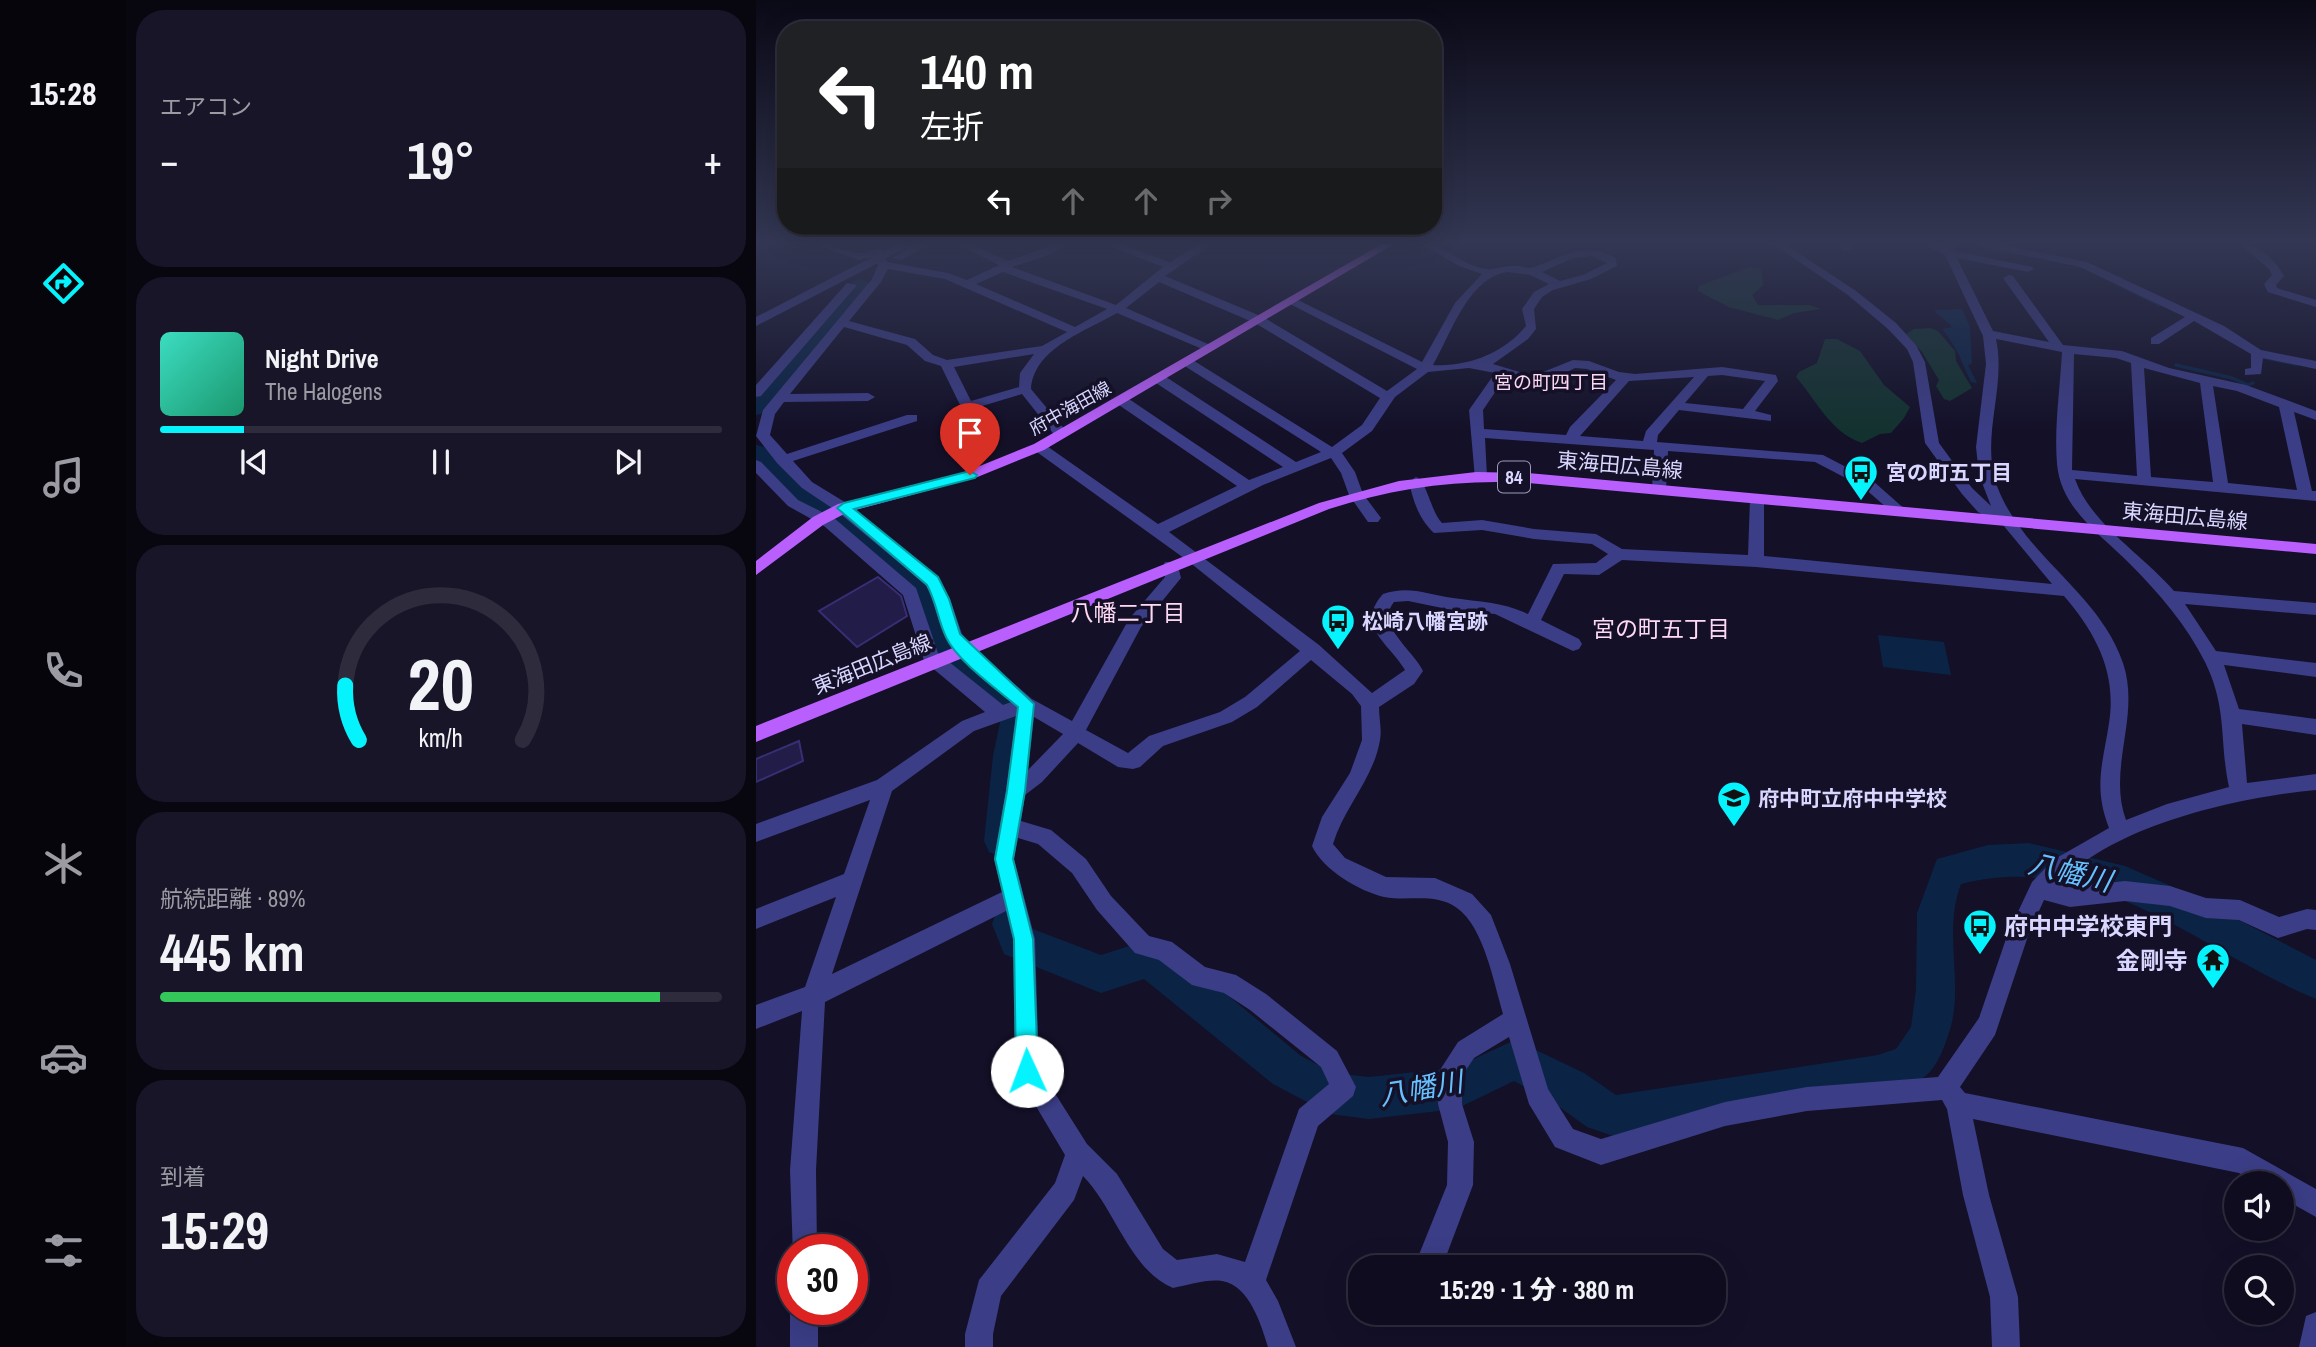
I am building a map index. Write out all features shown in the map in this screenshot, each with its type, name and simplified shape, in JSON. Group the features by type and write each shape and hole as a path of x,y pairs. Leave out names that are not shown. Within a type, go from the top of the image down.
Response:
{"main road":[{"name":"府中海田線","path":"756,569 822,519 844,508 970,475 1039,446 1283,307"},
{"name":"東海田広島線","path":"756,734 1171,566 1356,495 1416,482 1480,476 2316,549"}],"street":[{"path":"756,322 790,307"},
{"path":"756,393 827,307"},
{"path":"855,307 768,413 764,436 782,460 807,485 844,508 932,581 942,599 954,637 1026,704 1125,761 1133,761 1156,741 1226,717 1251,702 1312,650"},
{"path":"1021,307 1077,331"},
{"path":"1111,307 1211,348"},
{"path":"842,323 911,342 929,358 946,364 1045,349 1120,307"},
{"path":"1228,307 1259,320 1388,397"},
{"path":"1302,307 1424,368 1481,366 1532,380 1545,378 1573,364 1589,365 1626,377 1705,372 1771,378 1772,381 1746,413"},
{"path":"1157,531 1248,486 1332,451 1368,427 1375,411 1388,397 1424,368 1460,307"},
{"path":"1481,366 1524,336 1532,326 1529,307"},
{"path":"1869,307 1892,326 1912,348 1919,362 1932,443 1966,491 1982,507 2008,521"},
{"path":"1977,307 1984,318 1993,353 1982,442 1982,464 1990,489 2008,521 2069,591 2102,634 2114,662 2121,691 2116,749 2109,778 2111,807 2121,832"},
{"path":"2031,307 2064,349 2068,484 2081,509 2170,597 2212,657 2232,715 2239,792"},
{"path":"2161,307 2220,329 2257,356 2316,365"},
{"path":"2155,341 2191,318"},
{"path":"1989,334 2064,349 2118,354 2165,371 2258,394 2316,416"},
{"path":"1045,349 1026,373 1025,389 1061,434"},
{"path":"2249,372 2257,371 2257,356"},
{"path":"2137,360 2144,481"},
{"path":"1187,362 1332,451 1348,472 1356,495 1373,517"},
{"path":"946,364 967,406 1025,389"},
{"path":"1480,476 1476,410 1503,371"},
{"path":"1659,490 1655,444 1651,434 1705,372"},
{"path":"1572,438 1575,430 1626,377"},
{"path":"1158,378 1293,467"},
{"path":"2206,379 2221,488"},
{"path":"2258,394 2272,392 2316,411"},
{"path":"779,398 868,397"},
{"path":"1121,400 1248,486"},
{"path":"2066,474 2311,495 2285,404"},
{"path":"1675,406 1746,413 1766,418"},
{"path":"782,460 912,418"},
{"path":"1478,433 1818,458 1868,484 1900,511"},
{"path":"1039,446 1194,557 1312,650 1358,689 1370,704 1371,740 1358,776 1329,823 1322,846 1338,865 1385,887 1434,888 1465,901 1483,922 1499,964 1538,1094 1564,1138 1601,1152 1725,1114 1807,1100 1884,1095 1952,1096 2243,1161 2260,1171"},
{"path":"756,465 793,503 822,519 910,592 930,656 1001,714"},
{"path":"1416,482 1421,502 1432,524 1439,529 1482,525 1534,534 1596,539 1619,554 1756,561 2069,591"},
{"path":"1756,561 1757,499"},
{"path":"1531,624 1559,568 1599,569 1619,554"},
{"path":"1016,791 1035,776 1075,734 1106,672 1135,623 1173,578 1171,566"},
{"path":"1370,704 1408,679 1414,671 1410,658 1389,637 1380,619 1383,605 1395,595 1412,593 1435,602 1496,608 1573,644"},
{"path":"2170,597 2316,610"},
{"path":"2212,657 2316,670"},
{"path":"756,833 884,786 968,726 1026,704"},
{"path":"1026,704 1016,791 1004,859 1024,939 1027,1071 1078,1153 1108,1183 1153,1259 1173,1274 1223,1268 1252,1281 1282,1347"},
{"path":"2232,715 2316,727"},
{"path":"2006,1347 2004,1297 1952,1096 1990,1020 2039,889 2068,859 2093,843 2121,832 2239,792 2282,784 2316,782"},
{"path":"804,1234 803,1170 814,995 884,786"},
{"path":"1010,828 1044,836 1079,866 1104,903 1143,945 1164,950 1200,977 1228,983 1258,1002 1329,1059 1344,1087 1308,1118 1252,1281"},
{"path":"756,919 853,880"},
{"path":"2039,889 2070,897 2125,891 2170,896 2206,908 2240,910 2278,928 2307,919 2316,920"},
{"path":"756,1017 814,995 1015,897"},
{"path":"1433,1255 1460,1185 1461,1142 1450,1104 1450,1073 1466,1049 1515,1020"},
{"path":"979,1347 979,1334 989,1290 1065,1191 1078,1153"},
{"path":"2294,1191 2316,1204"},
{"path":"804,1325 804,1347"},
{"path":"2314,1347 2316,1326"}],"green space":[{"path":"1729,307 1821,309 1794,313 1778,320"},
{"path":"1930,328 1938,331 1955,351 1956,361 1972,388 1950,401 1944,399 1936,386 1939,380 1922,352 1906,334 1914,329"},
{"path":"1825,339 1837,339 1860,351 1884,385 1910,407 1891,433 1880,434 1862,443 1851,438 1833,424 1796,377 1799,372 1817,363"}],"water":[{"path":"1962,309 1970,327 1972,364 1968,365 1977,383 1971,382 1956,349 1942,329 1953,327 1935,312"},
{"path":"1878,635 1944,642 1951,675 1883,667"}],"building":[{"path":"878,577 901,596 907,616 857,647 819,611"},
{"path":"799,741 803,761 756,782 756,759"}],"waterway":[{"name":"八幡川","path":"756,408 842,307"},
{"path":"2257,356 2296,364"},
{"path":"2176,365 2232,378 2248,385 2253,383"},
{"name":"八幡川","path":"756,452 797,493 842,521 922,585 931,601 946,651 1017,714 1009,756 1001,841"},
{"name":"八幡川","path":"1010,924 1017,941 1101,974 1148,959 1187,987 1287,1070 1330,1093 1369,1098 1456,1088 1515,1060 1569,1088 1602,1112 1616,1116 1878,1075 1910,1063 1924,1044 1931,1027 1935,990 1935,913 1942,886 1949,871 1988,861 2029,859 2113,878 2176,906 2316,980"}],"place":[{"name":"宮の町五丁目","path":"1861,502"},
{"name":"松崎八幡宮跡","path":"1338,651"},
{"name":"府中町立府中中学校","path":"1734,828"},
{"name":"府中中学校東門","path":"1980,956"},
{"name":"金剛寺","path":"2213,990"}],"district":[{"name":"宮の町四丁目","path":"1551,382"},
{"name":"八幡二丁目","path":"1128,612"},
{"name":"宮の町五丁目","path":"1661,628"}],"route":[{"path":"970,475 844,508 932,581 942,599 954,637 971,657 1026,704 1016,791 1004,859 1024,939 1027,1071"}]}
